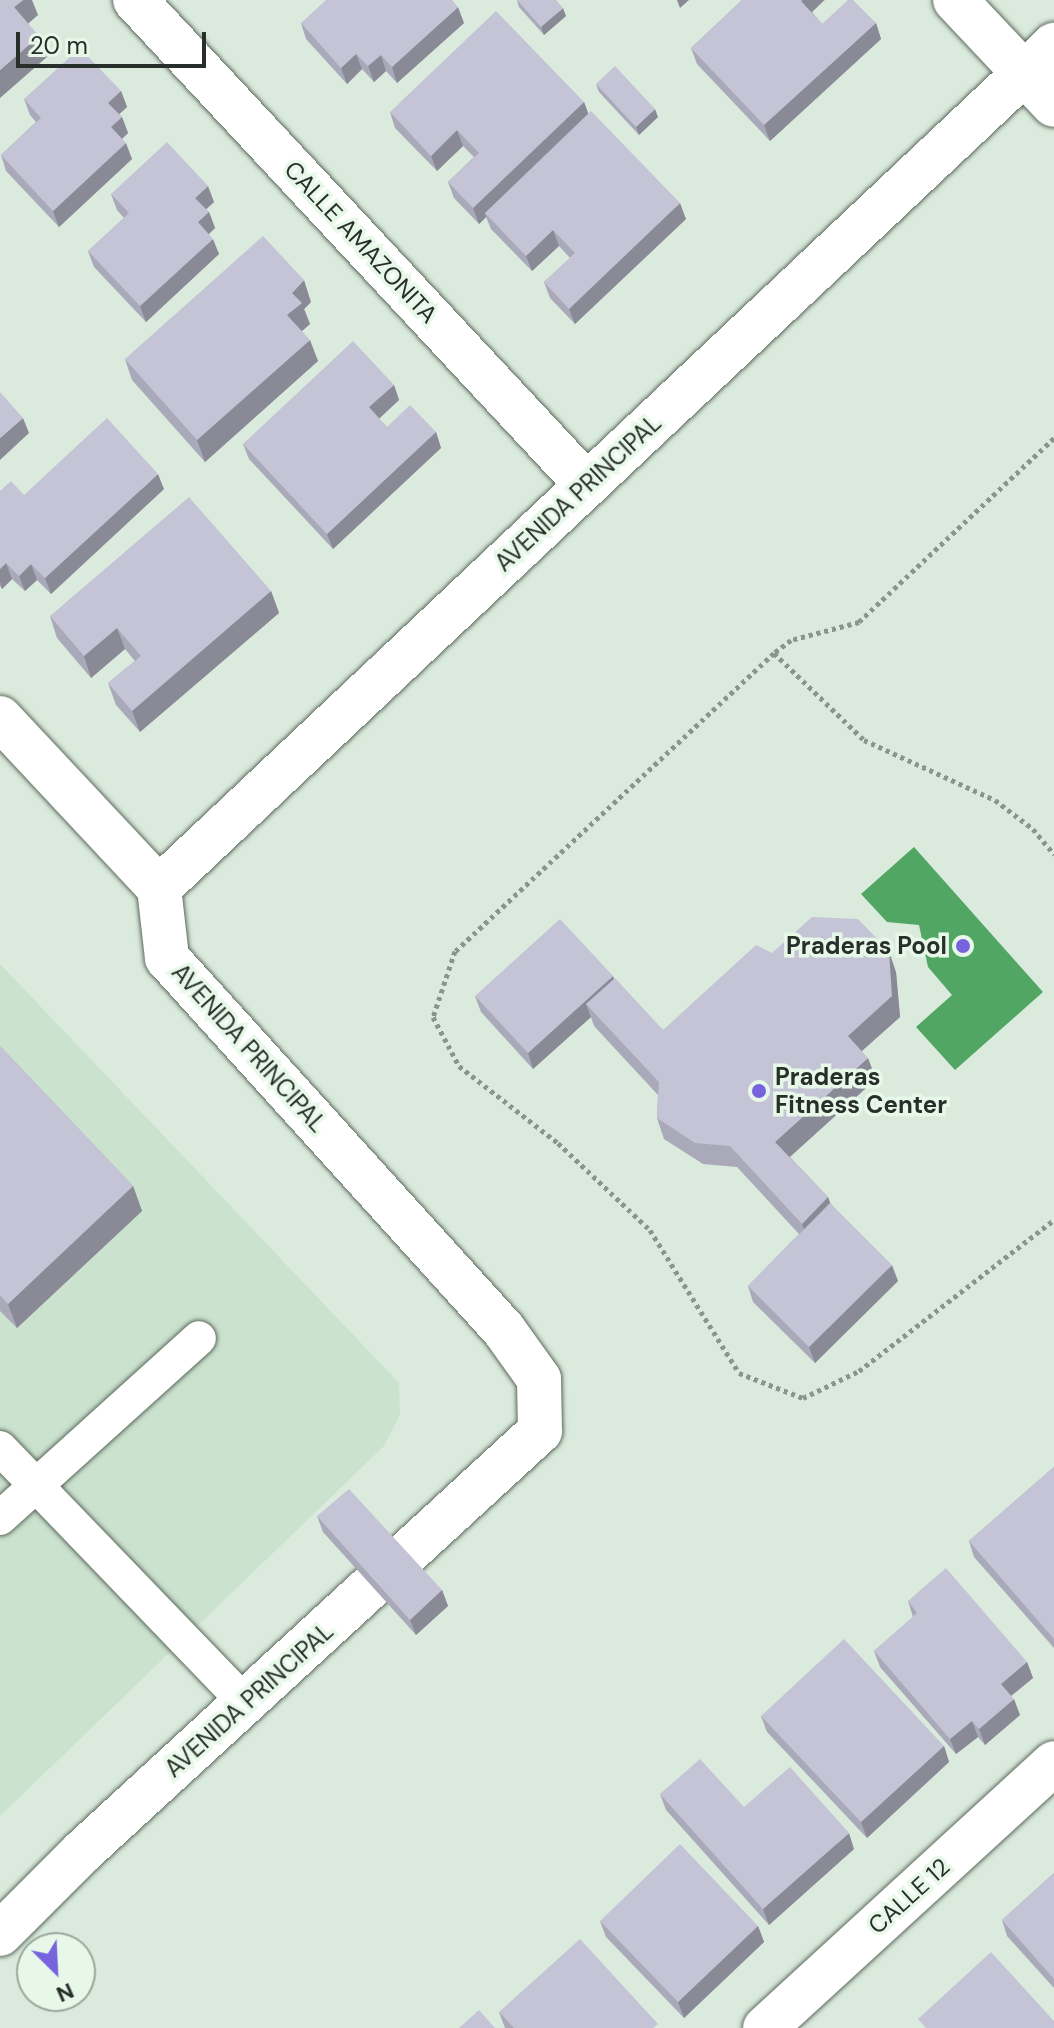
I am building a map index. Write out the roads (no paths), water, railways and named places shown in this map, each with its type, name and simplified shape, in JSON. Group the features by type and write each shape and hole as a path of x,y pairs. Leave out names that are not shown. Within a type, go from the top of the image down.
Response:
{"street":[{"name":"CALLE AMAZONITA","path":"135,0 587,485"},
{"path":"955,0 1039,59 1054,105"},
{"name":"AVENIDA PRINCIPAL","path":"0,1934 540,1431 539,1379 504,1330 167,958 159,888 1039,59"},
{"path":"0,718 159,888"},
{"name":"CALLE 12","path":"765,2028 1054,1763"}],"lane":[{"path":"0,1518 199,1338"},
{"path":"0,1448 245,1703"}],"place":[{"name":"Praderas Pool","path":"963,946"},
{"name":"Praderas Fitness Center","path":"759,1091"}]}
